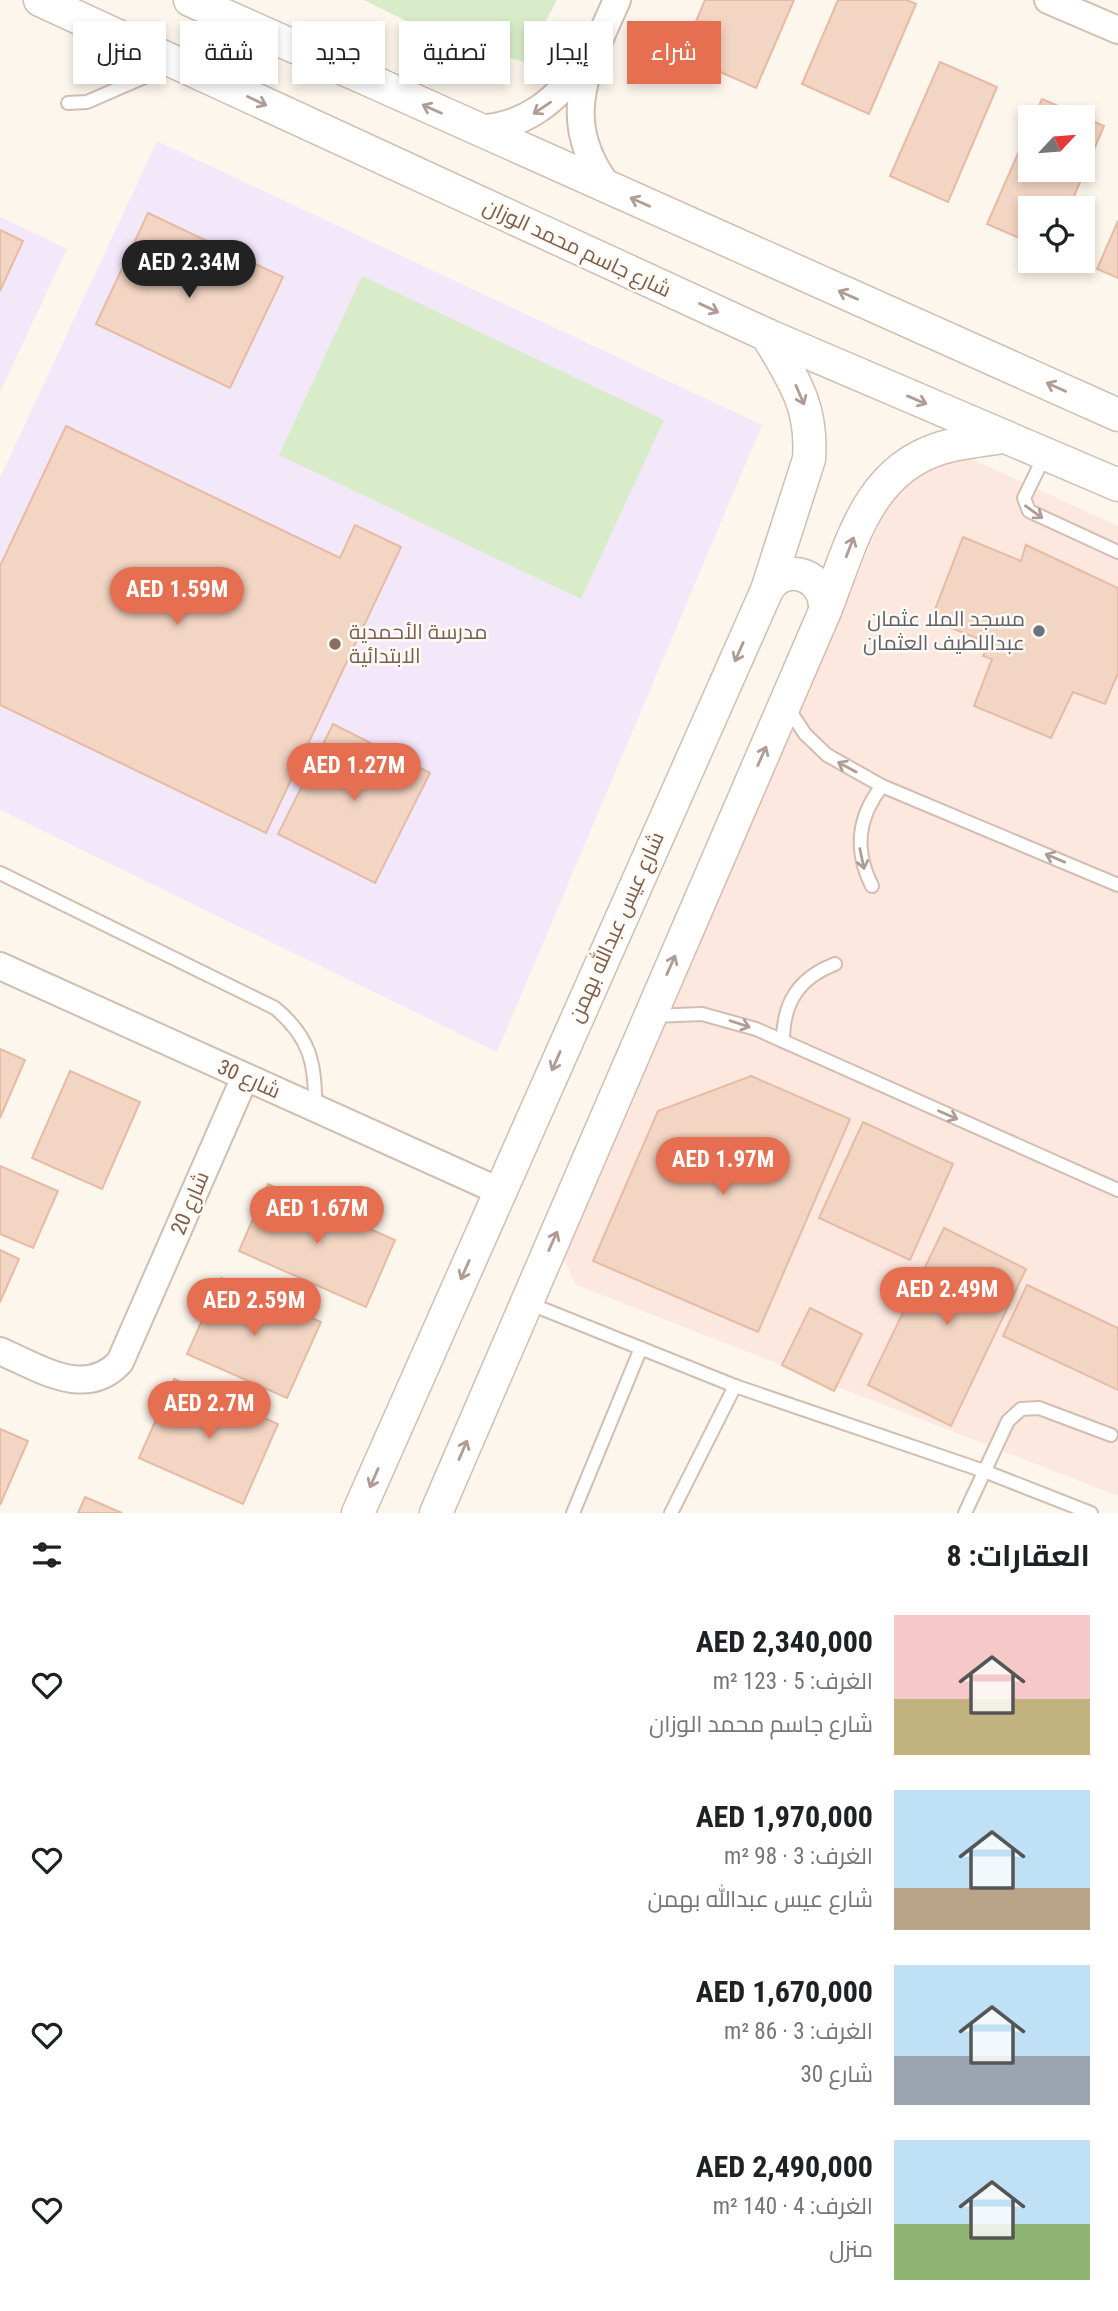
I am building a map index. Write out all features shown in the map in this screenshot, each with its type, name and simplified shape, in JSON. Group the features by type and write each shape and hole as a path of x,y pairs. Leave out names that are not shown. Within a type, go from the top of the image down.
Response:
{"street":[{"path":"190,0 1118,415"},
{"path":"607,21 617,0"},
{"path":"1048,0 1118,30"},
{"name":"شارع جاسم محمد الوزان","path":"42,1 767,335 1118,485"},
{"path":"476,129 514,124 539,110 568,84"},
{"path":"584,84 582,94 584,142 597,172 609,188"},
{"name":"شارع عيس عبدالله بهمن","path":"359,1513 766,590 809,459 811,437 801,393 767,335"},
{"path":"436,1513 634,1059 649,1017 825,611 866,508 891,476 907,463 944,447 1005,437"},
{"path":"766,590 775,580 786,574 804,575 820,586 825,611"},
{"name":"شارع 30","path":"0,966 499,1191"},
{"name":"شارع 20","path":"0,1351 67,1379 81,1382 104,1376 120,1362 245,1077"}],"lane":[{"path":"68,103 87,103 175,64"},
{"path":"1045,454 1024,498 1029,511 1118,552"},
{"path":"785,704 815,746 882,786 1118,885"},
{"path":"872,886 860,852 859,835 871,800 882,786"},
{"path":"0,873 275,1008 297,1030 312,1059 316,1073 315,1108"},
{"path":"783,1041 783,1021 789,1001 801,984 817,971 835,964"},
{"path":"649,1017 702,1014 734,1022 783,1041 1118,1190"},
{"path":"526,1302 735,1386 984,1471 1091,1513"},
{"path":"573,1513 641,1348"},
{"path":"671,1513 735,1386"},
{"path":"964,1513 1008,1421 1021,1409 1039,1408 1111,1435"}],"shaded area":[{"name":"مدرسة الأحمدية الابتدائية","path":"157,141 762,425 497,1052 0,810 0,478"},
{"path":"0,217 67,249 0,392"},
{"path":"954,451 1118,526 1118,1496 576,1285 563,1257 884,513 900,481"}],"green space":[{"path":"364,0 557,0 546,21 524,21 524,62 510,58 510,21 407,21"},
{"path":"362,276 664,420 581,599 279,455"}],"building":[{"path":"705,0 794,0 756,88 721,72 721,21 696,21"},
{"path":"838,0 907,0 916,4 869,114 802,84"},
{"path":"940,62 997,87 948,202 890,176"},
{"path":"1042,99 1056,105 1039,105"},
{"path":"1096,123 1104,126 1096,145"},
{"path":"1018,154 1018,182 1080,182 1074,196 1018,196 1018,237 987,224"},
{"path":"148,213 283,277 230,388 96,324"},
{"path":"1118,221 1118,278 1097,269"},
{"path":"0,230 23,241 0,291"},
{"path":"66,426 340,558 355,525 401,547 266,833 0,705 0,566"},
{"name":"مسجد الملا عثمان عبداللطيف العثمان","path":"963,537 1021,561 1026,545 1118,588 1118,673 1105,704 1073,692 1051,738 974,706 992,659 983,656 989,643 931,620"},
{"path":"333,724 430,773 375,883 278,834"},
{"path":"0,1049 25,1060 0,1118"},
{"path":"70,1071 140,1102 102,1189 32,1158"},
{"path":"751,1076 850,1119 758,1332 593,1261 658,1111"},
{"path":"863,1122 953,1164 910,1260 819,1218"},
{"path":"0,1166 58,1191 33,1248 0,1234"},
{"path":"268,1184 395,1240 366,1307 239,1251"},
{"path":"944,1228 1026,1269 951,1426 868,1385"},
{"path":"0,1250 19,1259 0,1302"},
{"path":"221,1278 321,1322 287,1398 187,1354"},
{"path":"1027,1285 1118,1328 1118,1390 1003,1336"},
{"path":"810,1308 862,1334 834,1391 782,1365"},
{"path":"174,1379 278,1424 243,1504 139,1458"},
{"path":"0,1429 28,1441 0,1505"},
{"path":"85,1497 122,1513 78,1513"}],"place":[{"name":"مسجد الملا عثمان عبداللطيف العثمان","path":"1039,631"},
{"name":"مدرسة الأحمدية الابتدائية","path":"335,644"}]}
